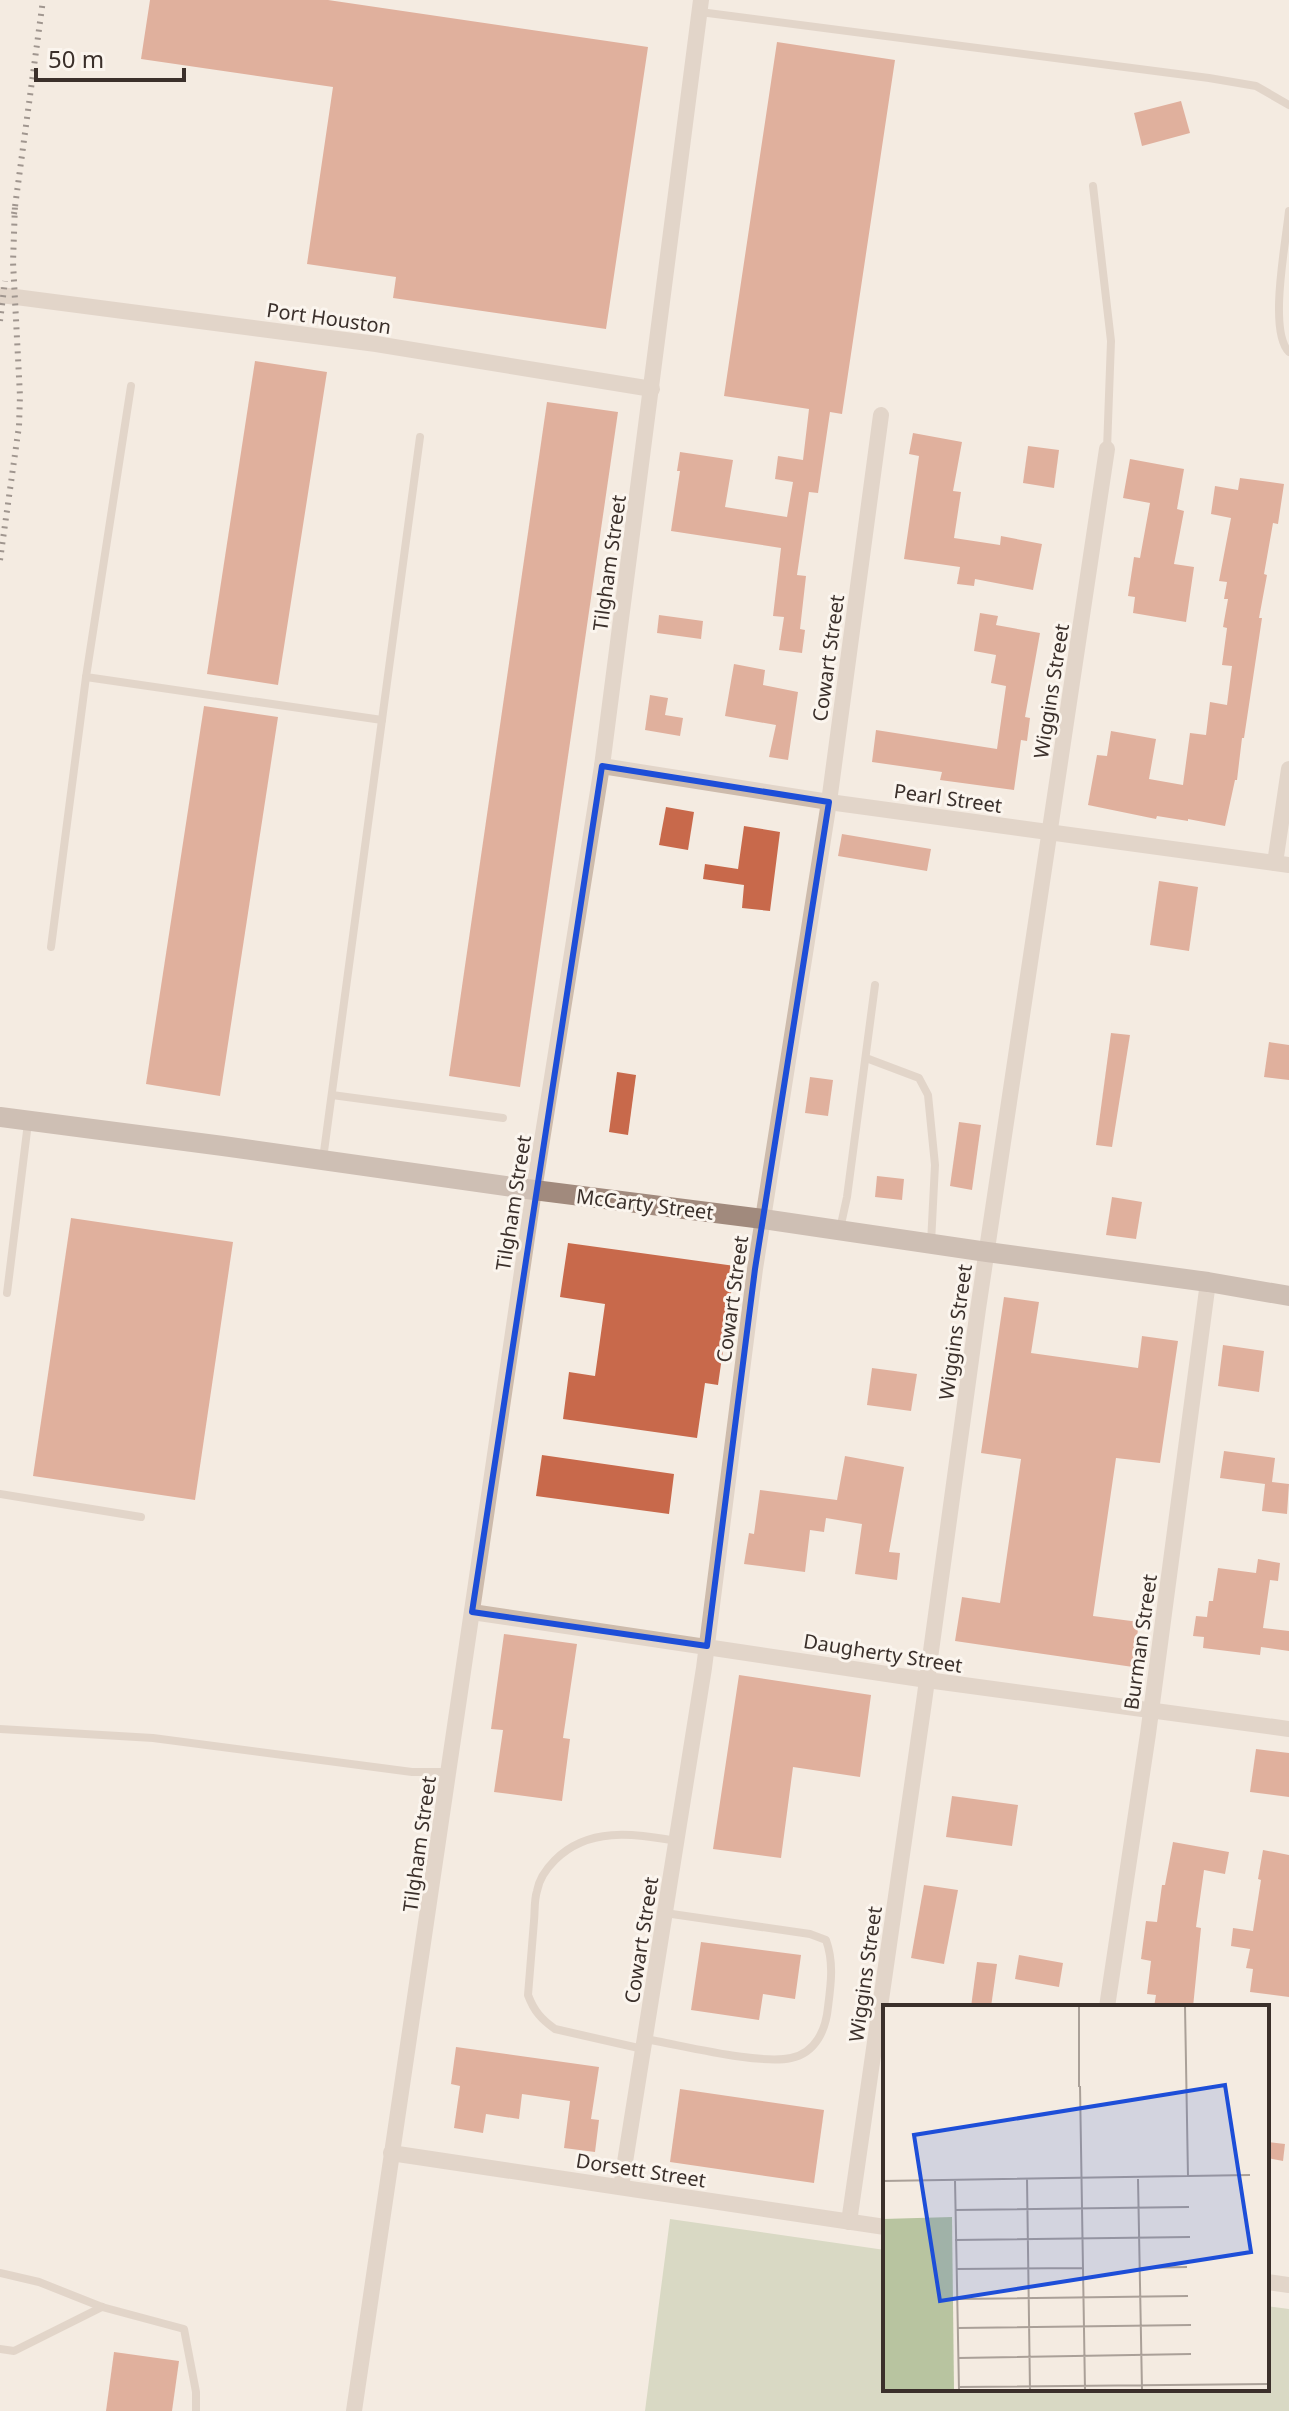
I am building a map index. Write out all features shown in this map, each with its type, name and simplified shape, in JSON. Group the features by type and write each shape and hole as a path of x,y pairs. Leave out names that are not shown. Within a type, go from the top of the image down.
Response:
{"main road":[{"name":"McCarty Street","path":"0,1117 763,1219 1289,1296"}],"street":[{"name":"Tilgham Street","path":"354,2411 534,1190 602,766 701,6"},
{"name":"Port Houston","path":"0,295 376,344 652,389"},
{"name":"Cowart Street","path":"621,2187 707,1646 763,1219 829,802 881,415"},
{"name":"Wiggins Street","path":"849,2222 987,1252 1107,449"},
{"name":"Pearl Street","path":"602,766 829,802 1282,864"},
{"path":"1282,864 1289,769"},
{"name":"Burman Street","path":"1107,2005 1151,1712 1208,1282"},
{"name":"Daugherty Street","path":"472,1612 927,1680 1289,1729"},
{"name":"Dorsett Street","path":"391,2153 883,2227"},
{"path":"1269,2282 1289,2285"}],"lane":[{"path":"701,6 1209,78 1256,86 1289,105"},
{"path":"1093,186 1111,341 1107,449"},
{"path":"1289,211 1278,320 1282,345 1289,352"},
{"path":"51,947 86,677 131,386"},
{"path":"322,1160 420,437"},
{"path":"86,677 382,720"},
{"path":"840,1230 875,985"},
{"path":"866,1058 919,1078 928,1095 935,1165 931,1244"},
{"path":"332,1095 503,1118"},
{"path":"7,1293 28,1121"},
{"path":"0,1494 141,1517"},
{"path":"0,1729 153,1738 412,1772 450,1772"},
{"path":"665,1913 810,1934 826,1940 831,1956 827,2018 821,2037 808,2050 793,2058 772,2059 644,2044 555,2029 542,2021 533,2009 528,1995 537,1889 546,1869 577,1843 593,1837 639,1835 677,1841"},
{"path":"0,2273 39,2282 102,2307 184,2329 196,2392 196,2411"},
{"path":"0,2349 14,2351 102,2307"}],"highlighted area":[{"path":"602,766 829,802 755,1269 707,1646 472,1612"}],"green space":[{"path":"670,2219 883,2250 883,2391 1269,2391 1269,2306 1289,2309 1289,2411 645,2411"}],"building":[{"path":"150,0 328,0 648,47 606,329 393,298 396,277 307,264 333,87 141,59"},
{"path":"777,42 895,60 842,414 830,412 818,493 809,492 797,575 806,576 800,629 805,630 802,653 779,650 784,617 773,616 781,548 671,531 680,452 733,460 725,507 787,517 793,482 775,479 778,456 803,460 809,409 724,396"},
{"path":"1181,101 1190,133 1142,146 1134,113"},
{"path":"255,361 327,372 278,685 207,674"},
{"path":"547,402 618,412 520,1087 449,1076"},
{"path":"913,433 962,442 953,491 961,492 954,538 1000,545 1001,536 1042,544 1033,590 975,579 974,586 957,584 960,567 904,559 919,456 909,454"},
{"path":"1028,446 1059,450 1054,488 1023,483"},
{"path":"1130,459 1184,469 1177,509 1184,511 1174,564 1194,567 1186,622 1133,613 1135,597 1128,596 1134,557 1140,558 1150,503 1123,498"},
{"path":"1240,478 1284,484 1278,524 1273,523 1264,574 1267,575 1259,618 1262,618 1244,738 1225,826 1188,819 1157,816 1156,819 1088,805 1097,755 1107,756 1111,731 1156,739 1149,779 1183,785 1190,733 1206,735 1210,702 1227,705 1232,666 1222,665 1227,628 1223,627 1228,599 1224,599 1227,582 1219,581 1231,518 1211,514 1215,486 1238,490"},
{"path":"980,613 998,616 996,625 1040,633 1025,717 1030,718 1027,741 1021,740 1014,790 940,780 942,772 872,762 876,730 997,749 1006,686 991,683 996,655 974,651"},
{"path":"659,615 703,621 701,639 657,633"},
{"path":"734,664 765,670 763,685 798,692 788,760 769,757 776,725 725,716"},
{"path":"650,695 668,698 665,715 683,718 680,736 645,730"},
{"path":"204,706 278,717 220,1096 146,1084"},
{"path":"666,807 694,812 688,850 659,845"},
{"path":"744,826 780,832 770,911 742,908 744,885 703,879 705,864 738,869"},
{"path":"842,834 931,849 927,871 838,856"},
{"path":"1159,881 1198,887 1189,951 1150,945"},
{"path":"1111,1033 1130,1035 1112,1147 1096,1145"},
{"path":"1269,1042 1289,1045 1289,1080 1264,1077"},
{"path":"617,1072 636,1075 628,1135 609,1132"},
{"path":"810,1077 833,1080 828,1116 805,1113"},
{"path":"959,1122 981,1125 972,1190 950,1186"},
{"path":"877,1176 904,1179 902,1200 875,1197"},
{"path":"1112,1197 1142,1202 1136,1239 1106,1235"},
{"path":"71,1218 233,1242 195,1500 33,1476"},
{"path":"568,1243 735,1266 718,1385 705,1383 697,1438 563,1419 569,1372 595,1376 605,1304 560,1297"},
{"path":"1004,1297 1039,1302 1031,1353 1138,1368 1142,1336 1178,1341 1160,1463 1116,1458 1093,1616 1139,1622 1133,1667 955,1641 962,1597 1000,1603 1021,1459 981,1453"},
{"path":"1223,1345 1264,1351 1259,1392 1218,1386"},
{"path":"872,1368 917,1374 911,1411 867,1405"},
{"path":"1224,1451 1275,1458 1272,1482 1289,1484 1287,1514 1262,1511 1265,1484 1220,1478"},
{"path":"542,1455 674,1474 669,1514 536,1496"},
{"path":"845,1456 904,1467 889,1552 900,1553 897,1580 855,1574 862,1524 826,1518 824,1532 810,1530 805,1572 744,1564 749,1533 754,1534 760,1490 837,1500"},
{"path":"1258,1559 1280,1563 1278,1581 1270,1580 1263,1628 1289,1631 1289,1651 1261,1647 1260,1655 1203,1648 1204,1637 1193,1636 1196,1616 1207,1617 1218,1568 1256,1573"},
{"path":"504,1634 577,1644 563,1738 570,1739 562,1801 494,1792 503,1730 491,1729"},
{"path":"739,1675 871,1695 860,1777 793,1767 781,1858 713,1849"},
{"path":"1256,1749 1289,1753 1289,1797 1250,1792"},
{"path":"952,1796 1018,1805 1012,1846 946,1837"},
{"path":"1173,1842 1229,1852 1225,1874 1204,1870 1196,1927 1201,1928 1193,2005 1154,2005 1156,1995 1147,1994 1151,1961 1141,1959 1146,1921 1157,1922 1162,1885 1165,1885"},
{"path":"1263,1850 1289,1855 1289,1997 1250,1992 1253,1969 1246,1968 1250,1949 1231,1946 1233,1928 1253,1931"},
{"path":"924,1885 958,1890 944,1964 911,1958"},
{"path":"701,1942 801,1955 795,1999 763,1994 759,2020 691,2010"},
{"path":"1019,1955 1063,1963 1059,1987 1015,1979"},
{"path":"977,1962 997,1964 991,2005 971,2005"},
{"path":"456,2047 599,2067 591,2119 599,2120 595,2152 564,2148 570,2101 522,2094 519,2119 486,2114 483,2133 454,2128 460,2086 451,2084"},
{"path":"680,2089 824,2110 814,2183 670,2162"},
{"path":"1269,2142 1285,2144 1283,2161 1269,2158"},
{"path":"114,2352 179,2361 172,2411 106,2411"}],"railway":[{"path":"14,214 43,0"},
{"path":"0,560 19,426 13,262 15,205"},
{"path":"0,321 5,281"}]}
